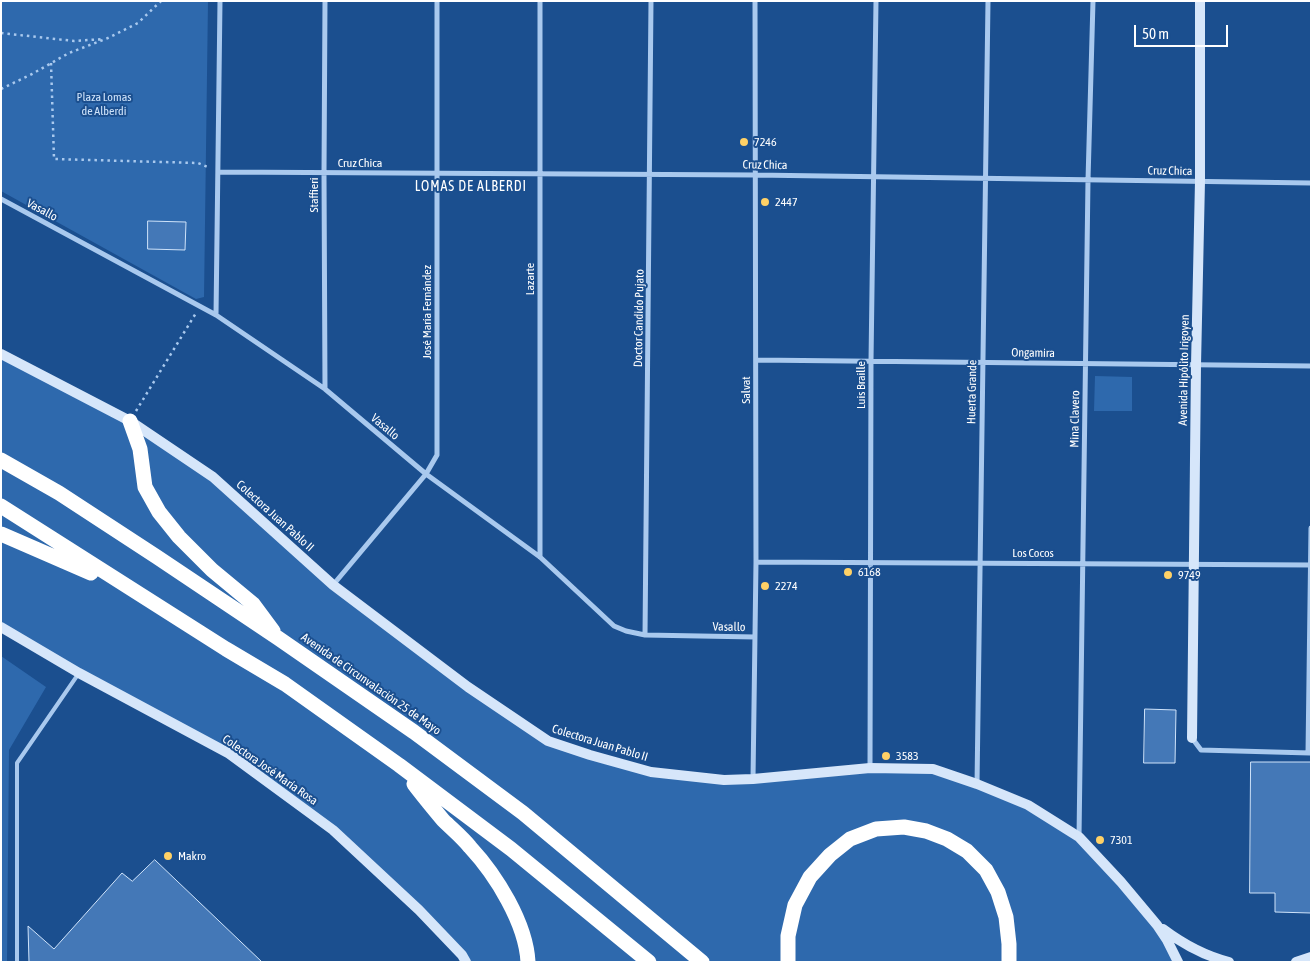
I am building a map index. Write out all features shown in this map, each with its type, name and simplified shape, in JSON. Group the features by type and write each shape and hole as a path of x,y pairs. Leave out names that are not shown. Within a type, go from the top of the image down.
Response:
{"highway":[{"path":"130,421 140,449 145,487 159,512 212,570 253,604 278,638"},
{"name":"Avenida de Circunvalación 25 de Mayo","path":"1,460 59,493 278,638 414,732 523,813 702,962"},
{"path":"1,506 226,650 285,684 399,765 511,849 649,962"},
{"path":"1,534 137,594"},
{"path":"399,765 443,819 471,848 497,880 516,917 528,952 528,962"},
{"path":"788,962 788,936 795,905 810,877 830,855 850,839 876,829 904,827 926,831 947,839 967,851 986,870 998,892 1006,917 1009,944 1008,962"}],"main road":[{"name":"Avenida Hipólito Irigoyen","path":"1192,738 1200,181 1200,1"},
{"name":"Colectora Juan Pablo II","path":"1,354 130,421 213,477 333,585 468,687 548,741 652,772 724,780 870,768 933,769 977,784 1028,805 1079,837 1158,925 1178,962"},
{"name":"Colectora José María Rosa","path":"1,627 79,673 228,753 333,830 419,910 462,955 466,962"},
{"path":"1158,925 1178,940 1199,952 1229,962"},
{"path":"1296,962 1311,957"}],"street":[{"path":"216,315 220,1"},
{"name":"Staffieri","path":"325,1 325,389"},
{"name":"José María Fernández","path":"333,585 426,474 438,455 437,1"},
{"name":"Lazarte","path":"540,1 540,557"},
{"name":"Doctor Candido Pujato","path":"646,635 651,1"},
{"name":"Salvat","path":"753,779 756,562 755,1"},
{"name":"Luis Braille","path":"870,768 870,362 876,1"},
{"name":"Huerta Grande","path":"977,784 988,1"},
{"name":"Mina Clavero","path":"1079,837 1088,180 1093,1"},
{"name":"Cruz Chica","path":"218,172 755,175 1311,183"},
{"name":"Vasallo","path":"1,199 216,315 325,389 426,474 540,557 614,626 626,632 646,635 755,637"},
{"name":"Ongamira","path":"756,360 1311,366"},
{"path":"1192,738 1201,750 1310,753 1311,528"},
{"name":"Los Cocos","path":"756,562 1311,565"}],"lane":[{"path":"17,962 17,763 79,673"}],"path":[{"path":"1,90 69,53 108,38 138,23 161,1"},
{"path":"1,33 74,41 108,38"},
{"path":"51,63 54,159 198,163 218,172"},
{"path":"130,421 200,307"}],"green space":[{"name":"Plaza Lomas de Alberdi","path":"1,1 208,1 204,297 196,299 1,191"},
{"path":"1,354 130,421 213,477 333,585 548,741 651,772 724,780 933,769 977,784 1079,837 1121,882 1178,962 466,962 333,830 228,753 1,627"},
{"path":"1095,376 1132,377 1132,411 1094,411"},
{"path":"1,656 46,687 9,750 7,962 1,962"}],"building":[{"path":"148,221 186,222 185,250 148,249"},
{"path":"1145,709 1176,710 1175,763 1144,763"},
{"path":"1251,762 1311,762 1311,913 1275,912 1275,893 1250,893"},
{"path":"155,860 262,962 29,962 28,926 54,949 122,873 132,881"}],"place":[{"name":"7246","path":"744,142"},
{"name":"2447","path":"765,202"},
{"name":"6168","path":"848,572"},
{"name":"9749","path":"1168,575"},
{"name":"2274","path":"765,586"},
{"name":"3583","path":"886,756"},
{"name":"7301","path":"1100,840"},
{"name":"Makro","path":"168,856"}],"district":[{"name":"LOMAS DE ALBERDI","path":"471,187"}]}
